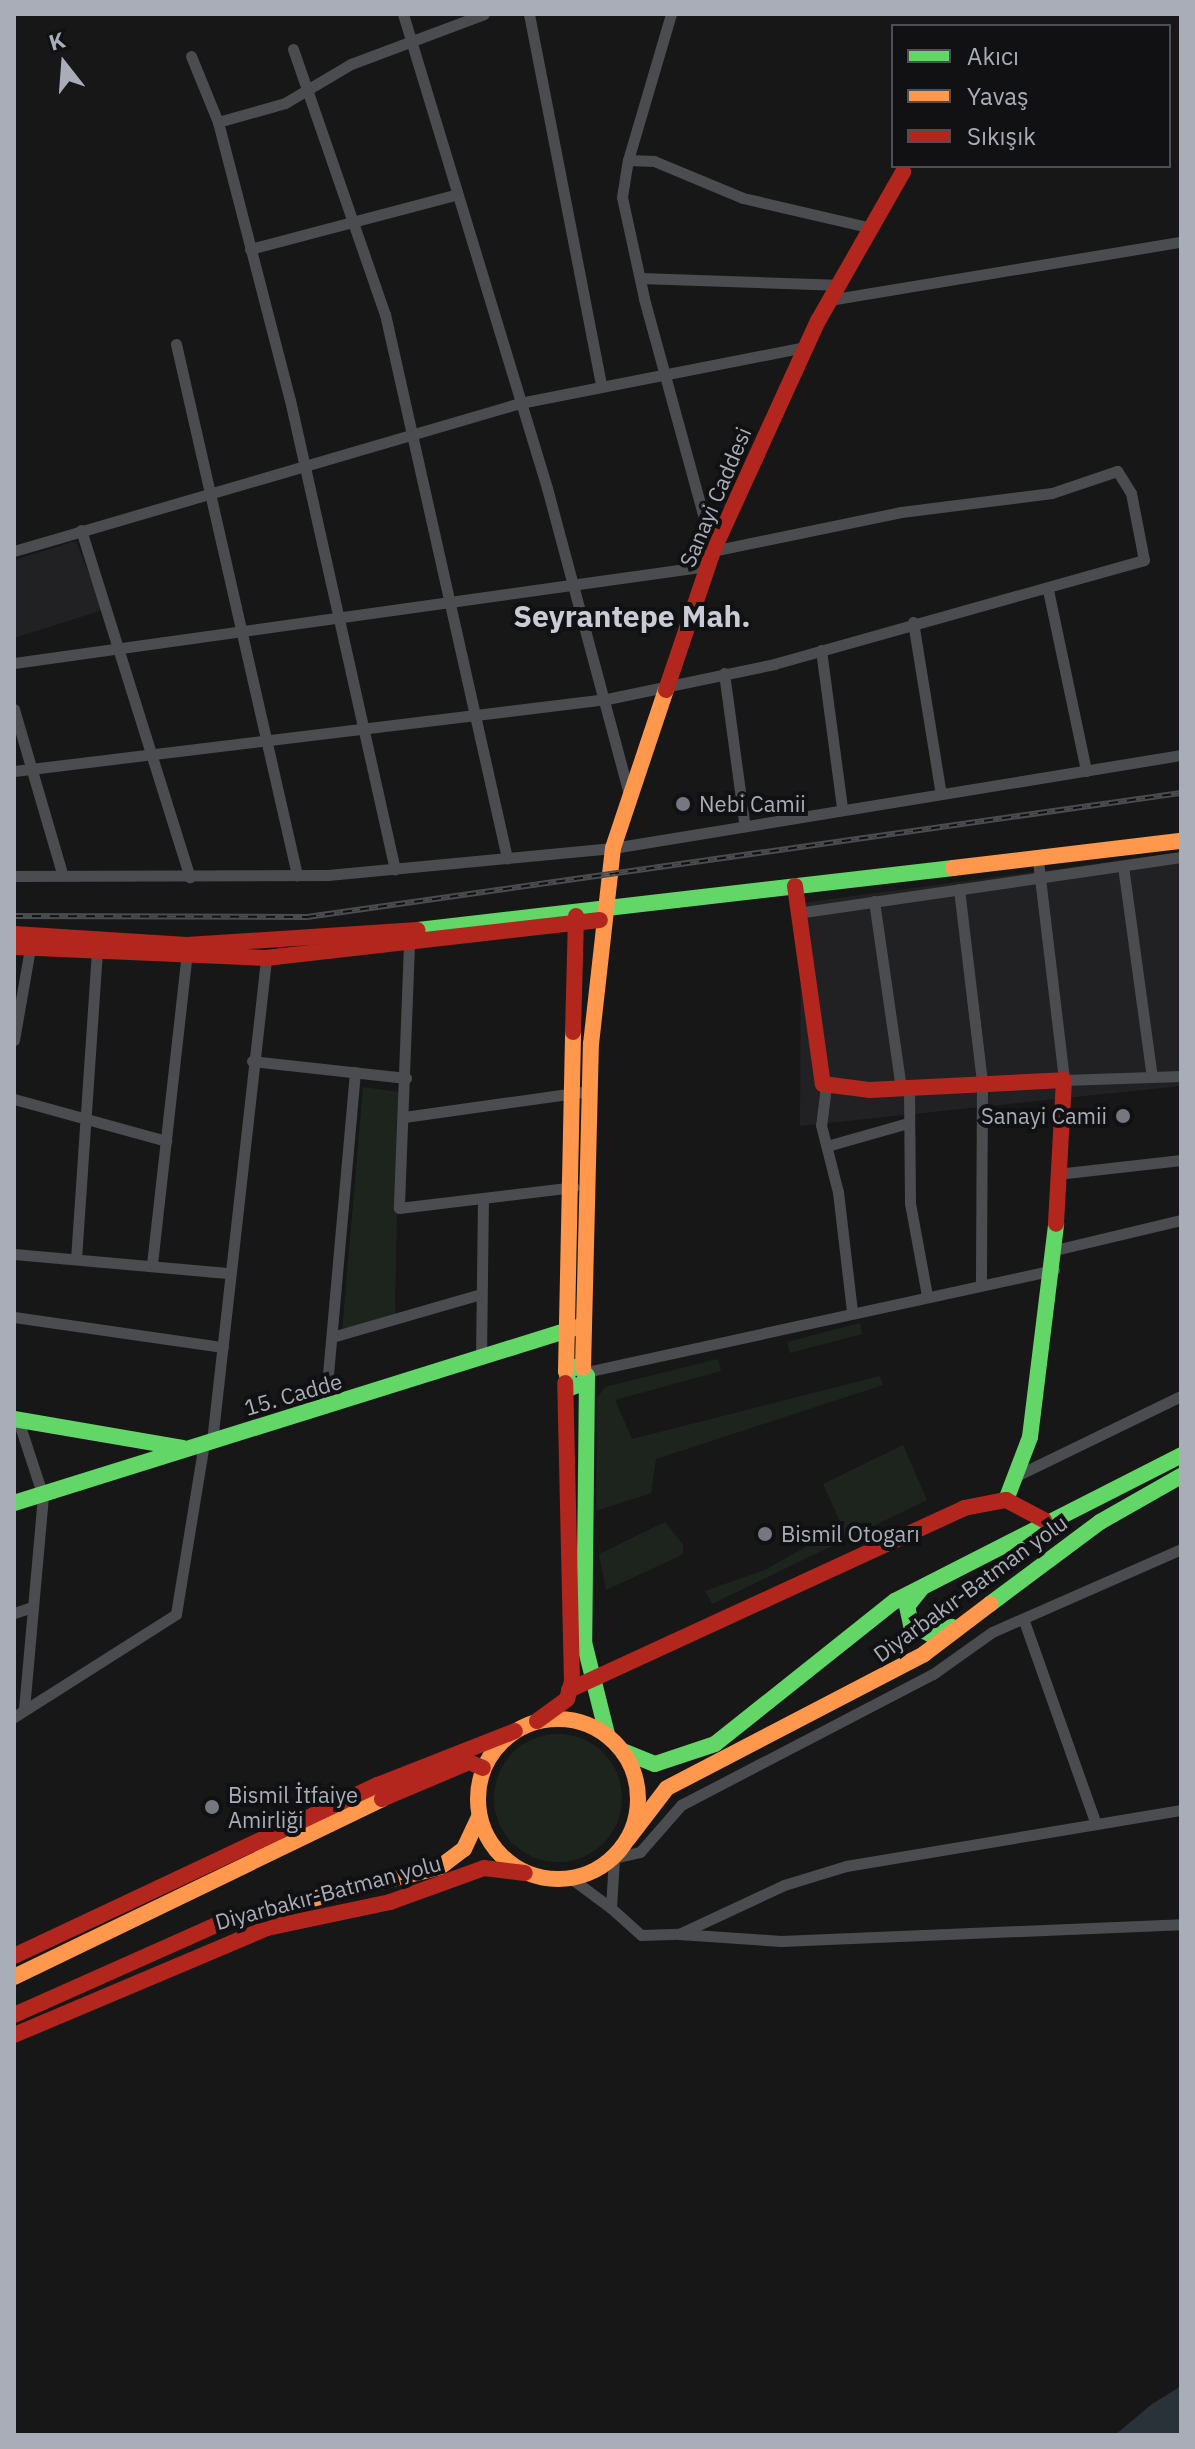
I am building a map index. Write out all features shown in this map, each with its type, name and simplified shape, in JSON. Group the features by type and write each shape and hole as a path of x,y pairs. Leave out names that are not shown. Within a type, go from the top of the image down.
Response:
{"main road":[{"name":"Sanayi Caddesi","path":"583,1092 602,913 613,848 631,802 710,559 832,292 903,172"},
{"path":"14,934 266,958 409,944 795,886 1039,869 1181,841"},
{"path":"795,886 818,1074 826,1086 905,1088 1064,1080 1054,1270 1018,1475 1006,1500"},
{"path":"22,948 187,952 576,917"},
{"path":"576,917 583,1092 576,1328"},
{"path":"583,1092 574,1187 584,1642 591,1684 607,1734"},
{"name":"15. Cadde","path":"14,1503 576,1328"},
{"path":"569,1690 577,1376"},
{"path":"16,1419 185,1449"},
{"name":"Diyarbakır-Batman yolu","path":"625,1752 655,1764 715,1744 865,1621 930,1581 1044,1520 1181,1455"},
{"name":"Diyarbakır-Batman yolu","path":"628,1839 667,1788 858,1693 973,1617 1100,1522 1181,1476"},
{"path":"537,1721 569,1690 591,1684 964,1508 1006,1500 1044,1520"},
{"path":"930,1581 910,1598 911,1625 930,1634 973,1617"},
{"path":"14,1956 378,1785 537,1721 562,1718 607,1734 625,1752 639,1794 628,1839 614,1858 572,1879 525,1873 488,1840 479,1817 483,1768 515,1731"},
{"path":"14,1977 429,1776 469,1762 483,1768"},
{"name":"Diyarbakır-Batman yolu","path":"14,2015 225,1921 440,1867 464,1849 479,1817"},
{"name":"Diyarbakır-Batman yolu","path":"14,2035 194,1953 267,1928 390,1902 484,1868 525,1873"}],"street":[{"path":"403,14 607,699 631,802"},
{"path":"218,122 306,91 409,39 484,14"},
{"path":"529,14 601,383"},
{"path":"671,14 628,160 622,197 710,559"},
{"path":"293,49 352,222 370,259 413,433 507,858"},
{"path":"191,56 218,122 250,249 341,612 395,869"},
{"path":"628,160 654,161 743,198 868,227"},
{"path":"250,249 455,195"},
{"path":"640,278 832,292 1181,242"},
{"path":"176,344 206,494 297,875"},
{"path":"14,551 520,403 662,371 806,347"},
{"path":"14,663 341,612 451,603 710,559 901,512 1052,493 1117,471 1131,493 1144,560 1048,590 913,622 821,650 669,688 478,719 264,746 14,771"},
{"path":"81,530 121,647 190,877"},
{"path":"1048,590 1086,771"},
{"path":"913,622 941,794"},
{"path":"821,650 842,807"},
{"path":"724,673 744,821"},
{"path":"14,709 61,870"},
{"path":"14,876 61,870 190,877 297,875 613,848 744,821 941,794 1181,755"},
{"path":"797,913 959,889 1039,869 1123,866 1181,857"},
{"path":"1123,866 1152,1077"},
{"path":"1039,869 1064,1080 1181,1076"},
{"path":"959,889 982,1083 981,1285"},
{"path":"874,901 905,1088 910,1203 927,1296"},
{"path":"409,944 399,1208 574,1187"},
{"path":"14,1040 22,948"},
{"path":"76,1259 89,1114 97,952"},
{"path":"152,1264 187,952"},
{"path":"14,1717 24,1707 176,1614 223,1347 227,1273 266,958"},
{"path":"252,1061 406,1078"},
{"path":"325,1408 355,1072"},
{"path":"826,1086 821,1117 852,1312"},
{"path":"404,1117 583,1092"},
{"path":"14,1099 89,1114 166,1141"},
{"path":"827,1146 908,1123"},
{"path":"1057,1174 1181,1160"},
{"path":"481,1359 483,1199"},
{"path":"1055,1250 1181,1220"},
{"path":"14,1254 227,1273"},
{"path":"577,1376 852,1312 1054,1270"},
{"path":"332,1337 481,1294"},
{"path":"14,1317 223,1347"},
{"path":"1018,1475 1181,1396"},
{"path":"16,1419 43,1496 24,1707"},
{"path":"611,1908 614,1858 640,1852 681,1805 1024,1621 1181,1549"},
{"path":"14,1613 33,1607"},
{"path":"1024,1621 1096,1824"},
{"path":"679,1934 784,1885 846,1866 1181,1810"},
{"path":"572,1879 641,1935 679,1934 781,1941 1181,1924"}],"shaded area":[{"path":"76,541 103,610 14,638 14,560"},
{"path":"1181,852 1181,1086 800,1126 801,903"},
{"path":"363,1087 399,1092 395,1320 342,1332"},
{"path":"860,1323 862,1334 790,1353 787,1342"},
{"path":"718,1359 721,1371 615,1400 632,1439 880,1376 883,1385 656,1459 651,1493 596,1511 597,1398 605,1387"},
{"path":"903,1445 927,1500 712,1604 705,1591 765,1570 842,1526 823,1484"},
{"path":"665,1522 684,1546 682,1555 606,1590 599,1554"},
{"path":"558,1734 582,1739 603,1753 617,1774 622,1798 617,1822 603,1843 582,1857 558,1862 534,1857 513,1843 499,1822 494,1798 499,1774 513,1753 534,1739"},
{"path":"1181,2386 1181,2435 1115,2435 1152,2404"}],"railway":[{"path":"14,916 307,917 1181,793"}],"traffic: fast":[{"path":"418,930 953,868"},
{"path":"1006,1500 1030,1437 1056,1224"},
{"path":"14,1503 584,1325"},
{"path":"585,1383 570,1388 566,1371 579,1366 587,1376 584,1642 607,1734"},
{"path":"14,1419 183,1448"},
{"path":"625,1752 655,1764 715,1744 895,1601 1181,1455"},
{"path":"990,1604 1100,1522 1181,1476"},
{"path":"921,1589 907,1606 911,1625 930,1634 952,1627"}],"traffic: slow":[{"path":"583,1368 591,1044 613,848 666,690"},
{"path":"953,868 1181,841"},
{"path":"566,1371 573,1032"},
{"path":"628,1839 667,1788 924,1654 990,1604"},
{"path":"558,1719 589,1725 615,1742 632,1768 638,1799 632,1830 615,1856 589,1873 558,1879 527,1873 501,1856 484,1830 478,1799 484,1768 501,1742 527,1725 558,1719"},
{"path":"14,1977 382,1799"},
{"path":"300,1902 440,1867 464,1849 479,1817"}],"traffic: jam":[{"path":"666,690 713,551 818,321 903,172"},
{"path":"795,886 823,1084 869,1090 1064,1080 1056,1224"},
{"path":"573,1032 576,916"},
{"path":"14,947 266,958 600,920"},
{"path":"14,934 187,945 418,930"},
{"path":"537,1721 567,1699 572,1682 565,1383"},
{"path":"569,1690 964,1508 1006,1500 1044,1520"},
{"path":"14,1956 378,1785 515,1731"},
{"path":"382,1799 469,1762 483,1768"},
{"path":"14,2035 267,1928 390,1902 484,1868 525,1873"},
{"path":"14,2015 225,1921 300,1902"}],"place":[{"name":"Nebi Camii","path":"683,804"},
{"name":"Sanayi Camii","path":"1123,1116"},
{"name":"Bismil Otogarı","path":"765,1534"},
{"name":"Bismil İtfaiye Amirliği","path":"212,1807"}],"district":[{"name":"Seyrantepe Mah.","path":"632,616"}]}
